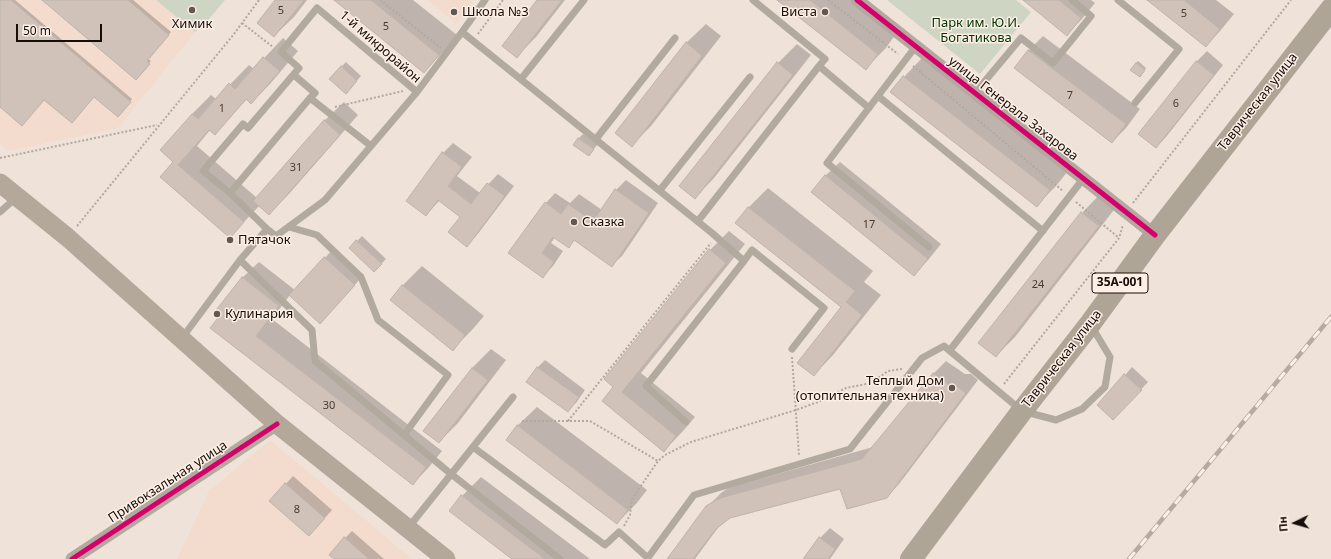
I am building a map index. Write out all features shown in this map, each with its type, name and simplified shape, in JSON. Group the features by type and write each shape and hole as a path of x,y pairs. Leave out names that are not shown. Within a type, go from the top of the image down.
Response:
{"highway":[{"name":"Таврическая улица","path":"911,559 1022,411 1090,324 1155,235 1331,9"}],"main road":[{"path":"0,183 67,237 277,424 446,559"}],"street":[{"name":"улица Генерала Захарова","path":"857,0 1155,235"},
{"name":"Привокзальная улица","path":"72,559 277,424"}],"lane":[{"path":"415,90 462,32 485,0"},
{"path":"521,79 584,0"},
{"path":"698,221 826,59 753,0"},
{"path":"975,93 1021,38 1053,63 1091,16 1072,0"},
{"path":"1118,0 1179,49 1135,103"},
{"name":"1-й микрорайон","path":"267,228 276,236 325,200 371,146 415,90 317,8 281,52"},
{"path":"462,32 660,190 744,261"},
{"path":"596,139 675,38"},
{"path":"916,46 827,163 929,247"},
{"path":"182,338 240,260 267,228 230,193 203,171 243,124 248,128 299,68 281,52"},
{"path":"819,66 870,108"},
{"path":"230,193 315,93 294,75"},
{"path":"660,190 750,78"},
{"path":"878,96 1043,231"},
{"path":"310,98 371,146"},
{"path":"950,350 1083,179"},
{"path":"0,212 17,197"},
{"path":"289,227 317,235 361,277 378,320 448,375 404,435"},
{"path":"686,422 646,386 752,250 824,308 792,349"},
{"path":"240,260 312,330 315,361 451,474 560,559"},
{"path":"473,447 605,545 619,532 648,558 694,495 850,449 922,358 944,346 1022,411 1056,420 1082,409 1105,387 1110,357 1090,324"},
{"path":"408,528 513,397"}],"path":[{"path":"67,237 242,23 259,0"},
{"path":"380,0 446,52"},
{"path":"472,41 504,0"},
{"path":"828,0 906,60 1119,238"},
{"path":"998,391 1119,238 1126,212 1291,0"},
{"path":"242,23 281,52"},
{"path":"324,110 415,90"},
{"path":"0,158 159,124"},
{"path":"568,421 716,236"},
{"path":"792,349 799,464"},
{"path":"619,532 630,515 632,499 658,461 665,455 690,442 796,410 818,402 846,388 871,383 888,371 915,368"},
{"path":"522,421 590,421 658,461"}],"shaded area":[{"path":"0,0 156,0 195,32 118,128 8,151 0,144"},
{"name":"Школа №3","path":"428,0 474,0 456,24"},
{"path":"270,440 412,559 177,559 209,491"}],"green space":[{"name":"Химик","path":"156,0 225,0 209,19 195,32"},
{"name":"Парк им. Ю.И. Богатикова","path":"887,0 1016,0 1031,12 980,74"}],"building":[{"path":"0,0 11,0 131,102 118,117 94,97 72,123 44,100 22,126 0,107"},
{"path":"42,0 128,0 169,35 147,61 150,64 136,80"},
{"path":"275,0 304,0 274,37 257,23"},
{"path":"334,0 371,0 439,55 424,73"},
{"path":"537,0 562,0 517,58 502,46"},
{"path":"777,0 810,0 878,54 866,70"},
{"path":"1023,0 1059,0 1081,18 1067,36"},
{"path":"1147,0 1184,0 1220,29 1206,47"},
{"path":"686,42 702,56 632,147 615,133"},
{"path":"1028,50 1126,124 1112,143 1014,68"},
{"path":"263,57 280,71 251,104 246,99 215,135 209,130 178,165 244,222 230,238 160,177 173,162 160,150 192,114 198,119 229,83 235,89"},
{"path":"1196,61 1214,75 1156,148 1138,134"},
{"path":"777,62 793,75 695,199 679,186"},
{"path":"1136,63 1145,70 1140,77 1130,70"},
{"path":"341,66 357,81 346,94 329,79"},
{"path":"903,76 1050,190 1037,207 890,92"},
{"path":"324,120 340,135 269,215 253,201"},
{"path":"578,138 594,149 589,156 573,145"},
{"path":"442,152 462,167 448,186 471,204 487,183 505,196 467,247 448,232 460,217 438,200 426,216 406,201"},
{"path":"825,175 928,259 914,276 811,192"},
{"path":"615,189 649,213 612,267 574,240 569,248 553,237 542,253 554,262 543,278 508,253 545,202 561,214 568,204 593,221"},
{"path":"748,207 855,291 846,302 862,315 814,376 797,363 841,307 735,223"},
{"path":"1081,212 1099,226 996,357 978,343"},
{"path":"356,240 382,264 374,272 349,248"},
{"path":"709,249 726,263 622,392 676,436 664,452 602,401 613,387 604,379"},
{"path":"324,257 355,285 320,324 289,295"},
{"path":"242,277 279,306 256,336 426,467 413,485 210,328 218,318 213,314"},
{"path":"402,285 465,335 453,351 390,300"},
{"path":"537,367 579,397 568,412 526,382"},
{"path":"472,368 488,380 439,443 423,431"},
{"path":"933,373 951,386 958,387 966,393 887,498 847,509 840,489 730,518 716,529 693,559 667,559 706,506 714,501 862,459"},
{"path":"1124,374 1142,390 1113,420 1097,405"},
{"path":"517,425 628,510 617,524 506,440"},
{"path":"285,483 325,518 309,536 269,501"},
{"path":"461,495 545,559 512,559 449,511"},
{"path":"344,537 369,559 334,559 329,555"},
{"path":"819,537 835,549 828,559 803,559"}],"railway":[{"path":"1129,559 1331,317"}],"cycle path":[{"path":"857,0 1155,235"},
{"path":"72,559 277,424"}],"place":[{"name":"Химик","path":"192,10"},
{"name":"Школа №3","path":"454,12"},
{"name":"Виста","path":"825,12"},
{"name":"Сказка","path":"574,222"},
{"name":"Пятачок","path":"230,240"},
{"name":"Кулинария","path":"217,314"},
{"name":"Теплый Дом (отопительная техника)","path":"952,388"}]}
